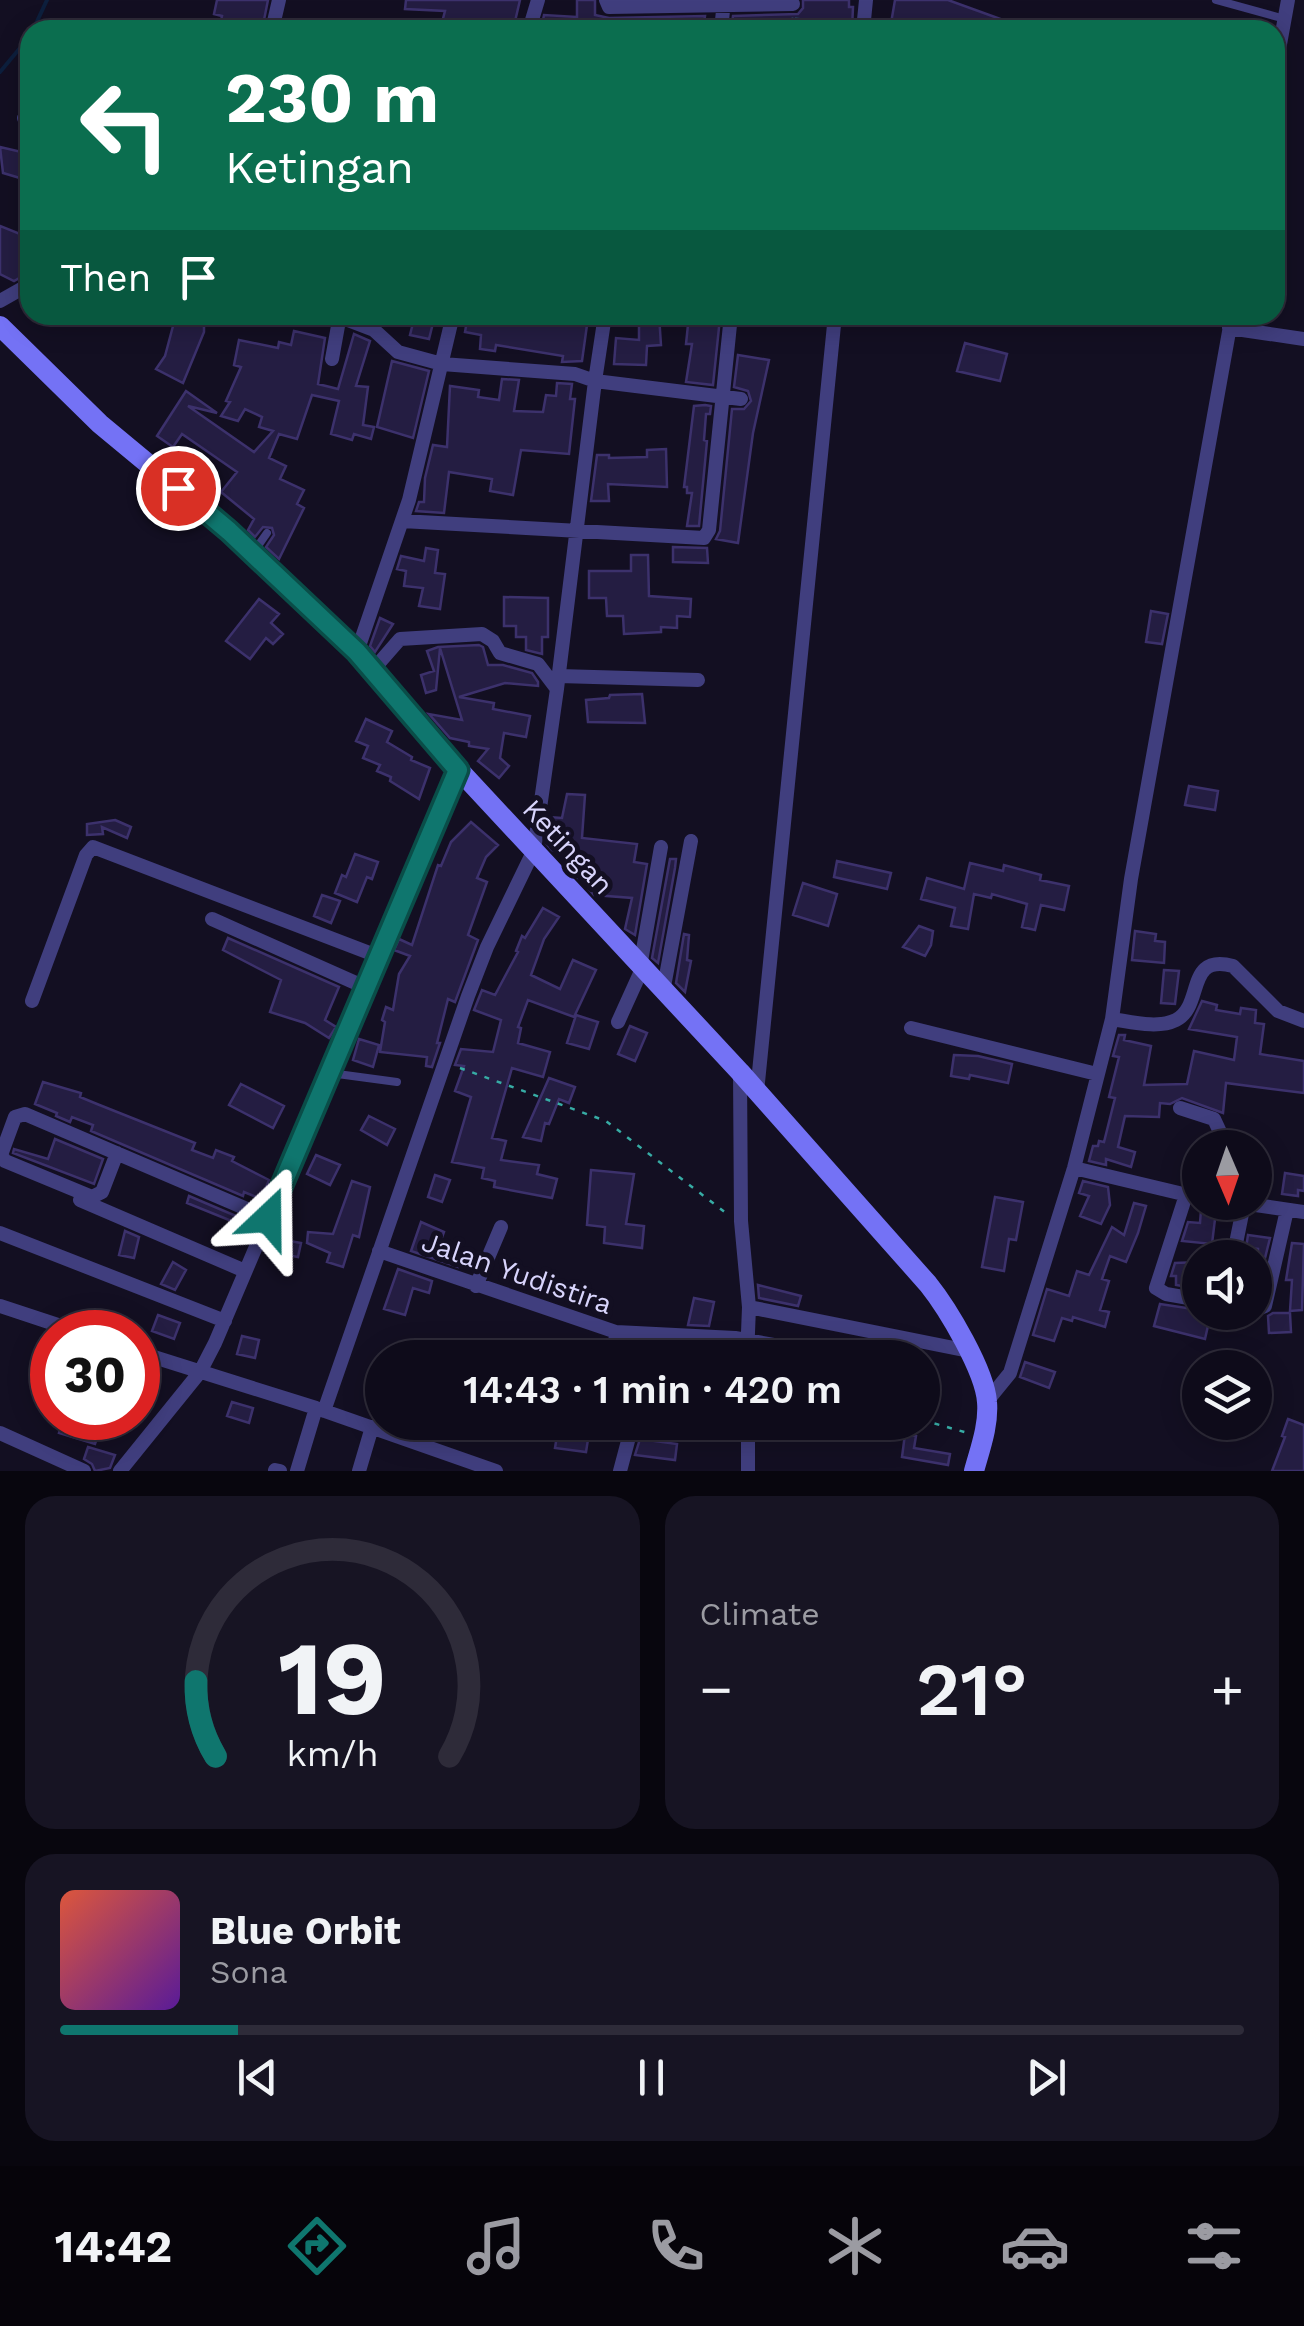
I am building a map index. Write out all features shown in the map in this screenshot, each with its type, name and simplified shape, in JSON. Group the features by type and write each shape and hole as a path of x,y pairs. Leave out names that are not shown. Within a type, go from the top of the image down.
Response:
{"street":[{"path":"606,0 609,7 724,3 793,11"},
{"path":"1285,18 1288,0"},
{"path":"332,359 338,325"},
{"path":"362,325 374,330 398,352 442,364 575,374 595,382 741,400"},
{"path":"357,652 402,522 451,325"},
{"path":"297,1471 487,946 534,850 604,325"},
{"path":"402,522 704,538 709,530 730,325"},
{"path":"757,1092 834,325"},
{"path":"988,1400 1010,1373 1074,1168 1112,1019 1131,879 1229,325"},
{"path":"1243,325 1304,339"},
{"name":"Ketingan","path":"0,326 100,424 253,553 357,652 458,770 740,1072 928,1284 950,1312 988,1400 984,1438 974,1471"},
{"path":"372,671 400,639 482,634 494,641 500,653 538,664 558,682 698,680"},
{"path":"120,1471 200,1372 225,1321 458,770"},
{"path":"663,992 691,841"},
{"path":"618,1022 641,968 661,846"},
{"path":"32,1002 86,855 93,848 380,957"},
{"path":"212,919 367,988"},
{"path":"1112,1019 1148,1024 1177,1020 1184,1014 1206,968 1224,964 1233,966 1278,1010 1304,1022"},
{"path":"912,1028 1098,1074"},
{"path":"616,1332 747,1340 740,1072"},
{"path":"1180,1108 1214,1119 1219,1130"},
{"path":"117,1153 102,1192 92,1197 5,1161 1,1155 15,1116 21,1113 117,1153 268,1218"},
{"path":"0,1166 245,1271"},
{"path":"1074,1168 1182,1194"},
{"path":"1272,1208 1304,1212"},
{"path":"1272,1275 1287,1210"},
{"path":"1182,1297 1156,1288 1184,1220"},
{"path":"476,1286 501,1228"},
{"path":"0,1233 225,1321"},
{"name":"Jalan Yudistira","path":"379,1251 616,1332 615,1340"},
{"path":"0,1306 30,1316"},
{"path":"749,1307 968,1351"},
{"path":"160,1359 365,1425"},
{"path":"0,1433 84,1471"},
{"path":"359,1471 368,1440"},
{"path":"402,1440 461,1465 496,1471"},
{"path":"620,1471 628,1440"},
{"path":"748,1440 748,1471"}],"lane":[{"path":"1216,0 1285,18"},
{"path":"253,553 267,533"},
{"path":"330,1073 397,1082"}],"path":[{"path":"793,11 832,20"},
{"path":"447,1062 606,1121 741,1221"},
{"path":"940,1425 984,1438"}],"building":[{"path":"217,0 268,0 264,20 221,20 222,16 214,14"},
{"path":"406,0 520,0 515,20 443,20 445,11 405,9"},
{"path":"577,0 595,0 595,15 609,18 705,16 704,20 543,20 544,15 577,17"},
{"path":"803,0 849,0 852,20 732,20 733,16 798,14"},
{"path":"895,0 948,0 1003,20 892,20"},
{"path":"0,147 20,152 20,178 3,173"},
{"path":"0,226 20,234 20,278 14,281 0,274"},
{"path":"173,325 204,325 183,383 156,369 165,356"},
{"path":"412,325 432,325 429,339 410,335"},
{"path":"466,325 587,325 582,361 562,362 563,356 496,345 495,351 480,349 481,335 465,332"},
{"path":"639,325 660,325 661,345 647,346 646,365 614,364 616,338 639,340"},
{"path":"688,325 719,325 713,385 686,382 692,344 686,344"},
{"path":"294,331 325,338 318,384 338,389 354,334 370,341 356,386 368,387 363,425 374,427 371,439 354,434 352,440 331,434 339,401 312,395 297,439 279,434 269,458 286,466 280,479 304,490 297,504 304,508 279,559 266,547 274,535 272,528 263,527 255,537 248,530 254,519 221,492 237,472 182,434 173,447 157,436 186,391 217,413 188,406 254,452 273,431 259,427 262,417 245,409 238,421 221,416 230,402 226,401 241,367 234,365 239,340 278,348 279,342 291,345"},
{"path":"965,343 1007,354 1000,381 957,371"},
{"path":"738,355 769,360 753,433 738,543 716,539 732,409 744,409 751,401 748,391 734,387"},
{"path":"392,361 429,371 413,438 377,427"},
{"path":"502,379 519,380 514,411 543,412 546,395 556,396 557,383 572,384 570,399 575,399 569,454 521,450 513,495 490,491 492,479 449,472 444,513 416,511 419,502 424,502 433,445 447,447 450,386 479,390 478,397 499,400"},
{"path":"694,406 711,406 710,414 706,414 699,526 687,526 692,493 684,487"},
{"path":"666,449 667,487 608,484 609,501 591,501 597,455 647,457 647,450"},
{"path":"673,547 707,548 708,563 673,562"},
{"path":"426,548 438,550 435,573 445,574 440,609 419,606 423,588 404,586 406,571 397,569 401,556 424,561"},
{"path":"631,555 648,555 649,596 691,599 690,617 677,616 677,628 624,634 623,616 607,616 606,598 589,598 589,571 631,571"},
{"path":"504,597 548,598 548,637 542,637 542,654 526,650 526,637 516,637 516,626 504,626"},
{"path":"259,599 279,614 271,623 283,634 273,644 266,638 250,659 226,641"},
{"path":"1151,611 1168,614 1162,644 1146,642"},
{"path":"380,618 393,624 375,652 370,646"},
{"path":"479,645 488,665 532,673 538,682 538,686 505,683 459,697 494,703 493,709 530,716 526,737 504,733 500,758 509,766 499,778 478,761 488,749 450,738 429,714 462,720 440,648 436,690 426,693 421,675 434,671 427,651 438,647"},
{"path":"642,694 645,723 588,722 586,700"},
{"path":"366,719 392,731 387,742 430,768 419,799 377,771 380,765 363,758 368,746 356,741"},
{"path":"1189,786 1218,791 1215,810 1185,805"},
{"path":"567,794 585,795 582,838 637,844 634,862 647,864 635,935 625,929 632,898 594,895 589,880 578,878 580,854 552,850 546,843 549,817 562,818"},
{"path":"115,820 131,827 127,838 102,827 103,834 87,835 87,824"},
{"path":"471,822 498,845 486,857 477,878 487,882 468,935 478,940 455,1002 448,999 432,1067 426,1066 427,1057 380,1052 386,1007 393,1010 399,974 410,956 394,950 399,939 412,945 438,865 441,866 451,842"},
{"path":"355,854 378,862 357,902 335,893"},
{"path":"670,859 676,859 658,963 652,958"},
{"path":"837,861 891,873 887,889 834,877"},
{"path":"970,863 1003,871 1004,865 1041,875 1040,880 1069,886 1064,910 1041,905 1035,930 1022,927 1027,904 992,894 991,898 974,894 968,929 951,926 955,908 921,899 927,878 964,889"},
{"path":"803,883 837,894 828,926 793,915"},
{"path":"322,895 340,901 331,923 314,916"},
{"path":"543,908 559,917 544,939 531,975 560,989 573,960 596,970 574,1017 528,1000 518,1027 518,1043 550,1052 543,1077 512,1068 492,1138 506,1141 501,1160 539,1165 537,1174 557,1179 552,1198 494,1187 495,1181 482,1178 484,1168 452,1162 471,1097 455,1091 464,1066 455,1065 461,1049 493,1052 501,1020 474,1010 482,990 495,995 518,952 522,936 525,938"},
{"path":"919,926 933,931 925,956 903,947"},
{"path":"1135,931 1156,934 1155,941 1165,942 1164,963 1132,960"},
{"path":"684,934 689,935 687,960 691,961 685,992 676,983"},
{"path":"228,938 339,987 325,1020 336,1027 329,1038 305,1023 270,1012 281,980 223,950"},
{"path":"1164,970 1179,971 1175,1004 1161,1003"},
{"path":"1202,1001 1217,1005 1216,1010 1240,1014 1241,1008 1256,1010 1255,1023 1264,1024 1260,1054 1304,1061 1304,1093 1226,1083 1223,1113 1182,1098 1170,1104 1160,1103 1159,1117 1125,1116 1118,1147 1135,1152 1131,1167 1106,1159 1106,1165 1089,1161 1093,1146 1104,1142 1115,1098 1109,1097 1119,1057 1113,1056 1119,1035 1125,1035 1124,1040 1151,1046 1144,1085 1187,1084 1194,1051 1234,1060 1237,1037 1189,1029"},
{"path":"576,1015 598,1022 589,1049 567,1043"},
{"path":"630,1026 647,1033 635,1061 618,1054"},
{"path":"359,1039 379,1045 373,1067 353,1060"},
{"path":"954,1055 1012,1064 1008,1083 970,1075 969,1079 951,1076"},
{"path":"549,1078 575,1087 569,1103 559,1099 549,1124 545,1123 541,1141 523,1137"},
{"path":"43,1082 81,1093 80,1097 195,1143 192,1150 213,1158 216,1150 234,1157 232,1161 269,1180 261,1199 244,1192 243,1196 91,1131 93,1125 56,1116 57,1113 35,1104"},
{"path":"241,1084 284,1106 273,1128 229,1105"},
{"path":"369,1116 395,1129 387,1145 361,1130"},
{"path":"55,1139 103,1159 94,1184 13,1153 14,1149 48,1159"},
{"path":"316,1155 340,1165 330,1185 307,1174"},
{"path":"591,1170 634,1174 626,1224 644,1226 642,1248 604,1243 605,1227 587,1225"},
{"path":"1285,1173 1304,1176 1304,1191 1298,1190 1298,1196 1282,1194"},
{"path":"435,1175 450,1180 442,1202 428,1197"},
{"path":"352,1181 370,1187 359,1237 353,1235 343,1267 327,1262 330,1253 307,1243 308,1232 333,1234"},
{"path":"1083,1181 1108,1187 1110,1205 1101,1224 1080,1216 1089,1196 1079,1193"},
{"path":"189,1196 236,1216 234,1222 187,1203"},
{"path":"995,1197 1023,1202 1016,1240 1009,1239 1004,1271 982,1267"},
{"path":"1134,1203 1146,1206 1126,1262 1110,1256 1102,1279 1109,1281 1100,1310 1109,1312 1105,1327 1073,1317 1072,1321 1062,1318 1054,1341 1033,1335 1047,1289 1069,1296 1077,1271 1089,1275 1112,1227 1124,1235"},
{"path":"1215,1220 1212,1240 1182,1240 1188,1222"},
{"path":"421,1222 444,1232 441,1240 465,1249 458,1267 411,1251"},
{"path":"125,1231 139,1237 134,1258 119,1255"},
{"path":"1248,1235 1270,1238 1270,1240 1247,1240"},
{"path":"279,1239 301,1243 298,1257 276,1253"},
{"path":"1292,1243 1304,1244 1302,1310 1290,1311 1292,1280 1286,1280"},
{"path":"173,1262 186,1270 175,1290 161,1284"},
{"path":"1175,1263 1182,1263 1182,1286 1176,1285 1176,1276 1171,1276"},
{"path":"398,1269 432,1281 429,1293 413,1288 405,1315 384,1309"},
{"path":"758,1285 801,1296 798,1306 759,1298"},
{"path":"694,1298 714,1302 709,1326 688,1325"},
{"path":"1160,1304 1182,1307 1182,1330 1207,1330 1205,1339 1154,1326"},
{"path":"1290,1313 1291,1332 1269,1333 1272,1314"},
{"path":"160,1316 180,1323 174,1339 160,1334"},
{"path":"242,1336 259,1340 255,1358 237,1354"},
{"path":"1025,1362 1055,1372 1049,1388 1020,1377"},
{"path":"232,1402 253,1408 249,1423 227,1416"},
{"path":"1288,1419 1304,1425 1304,1471 1272,1471 1285,1437 1282,1436"},
{"path":"556,1440 588,1440 586,1452 555,1448"},
{"path":"640,1440 677,1444 675,1460 635,1455"},
{"path":"904,1440 915,1440 914,1448 950,1454 948,1465 902,1457"},
{"path":"88,1447 115,1455 110,1468 95,1471 84,1459"}],"waterway":[{"path":"38,20 47,0"},
{"path":"0,72 20,48"}],"route":[{"path":"178,488 357,652 458,770 268,1218"}]}
